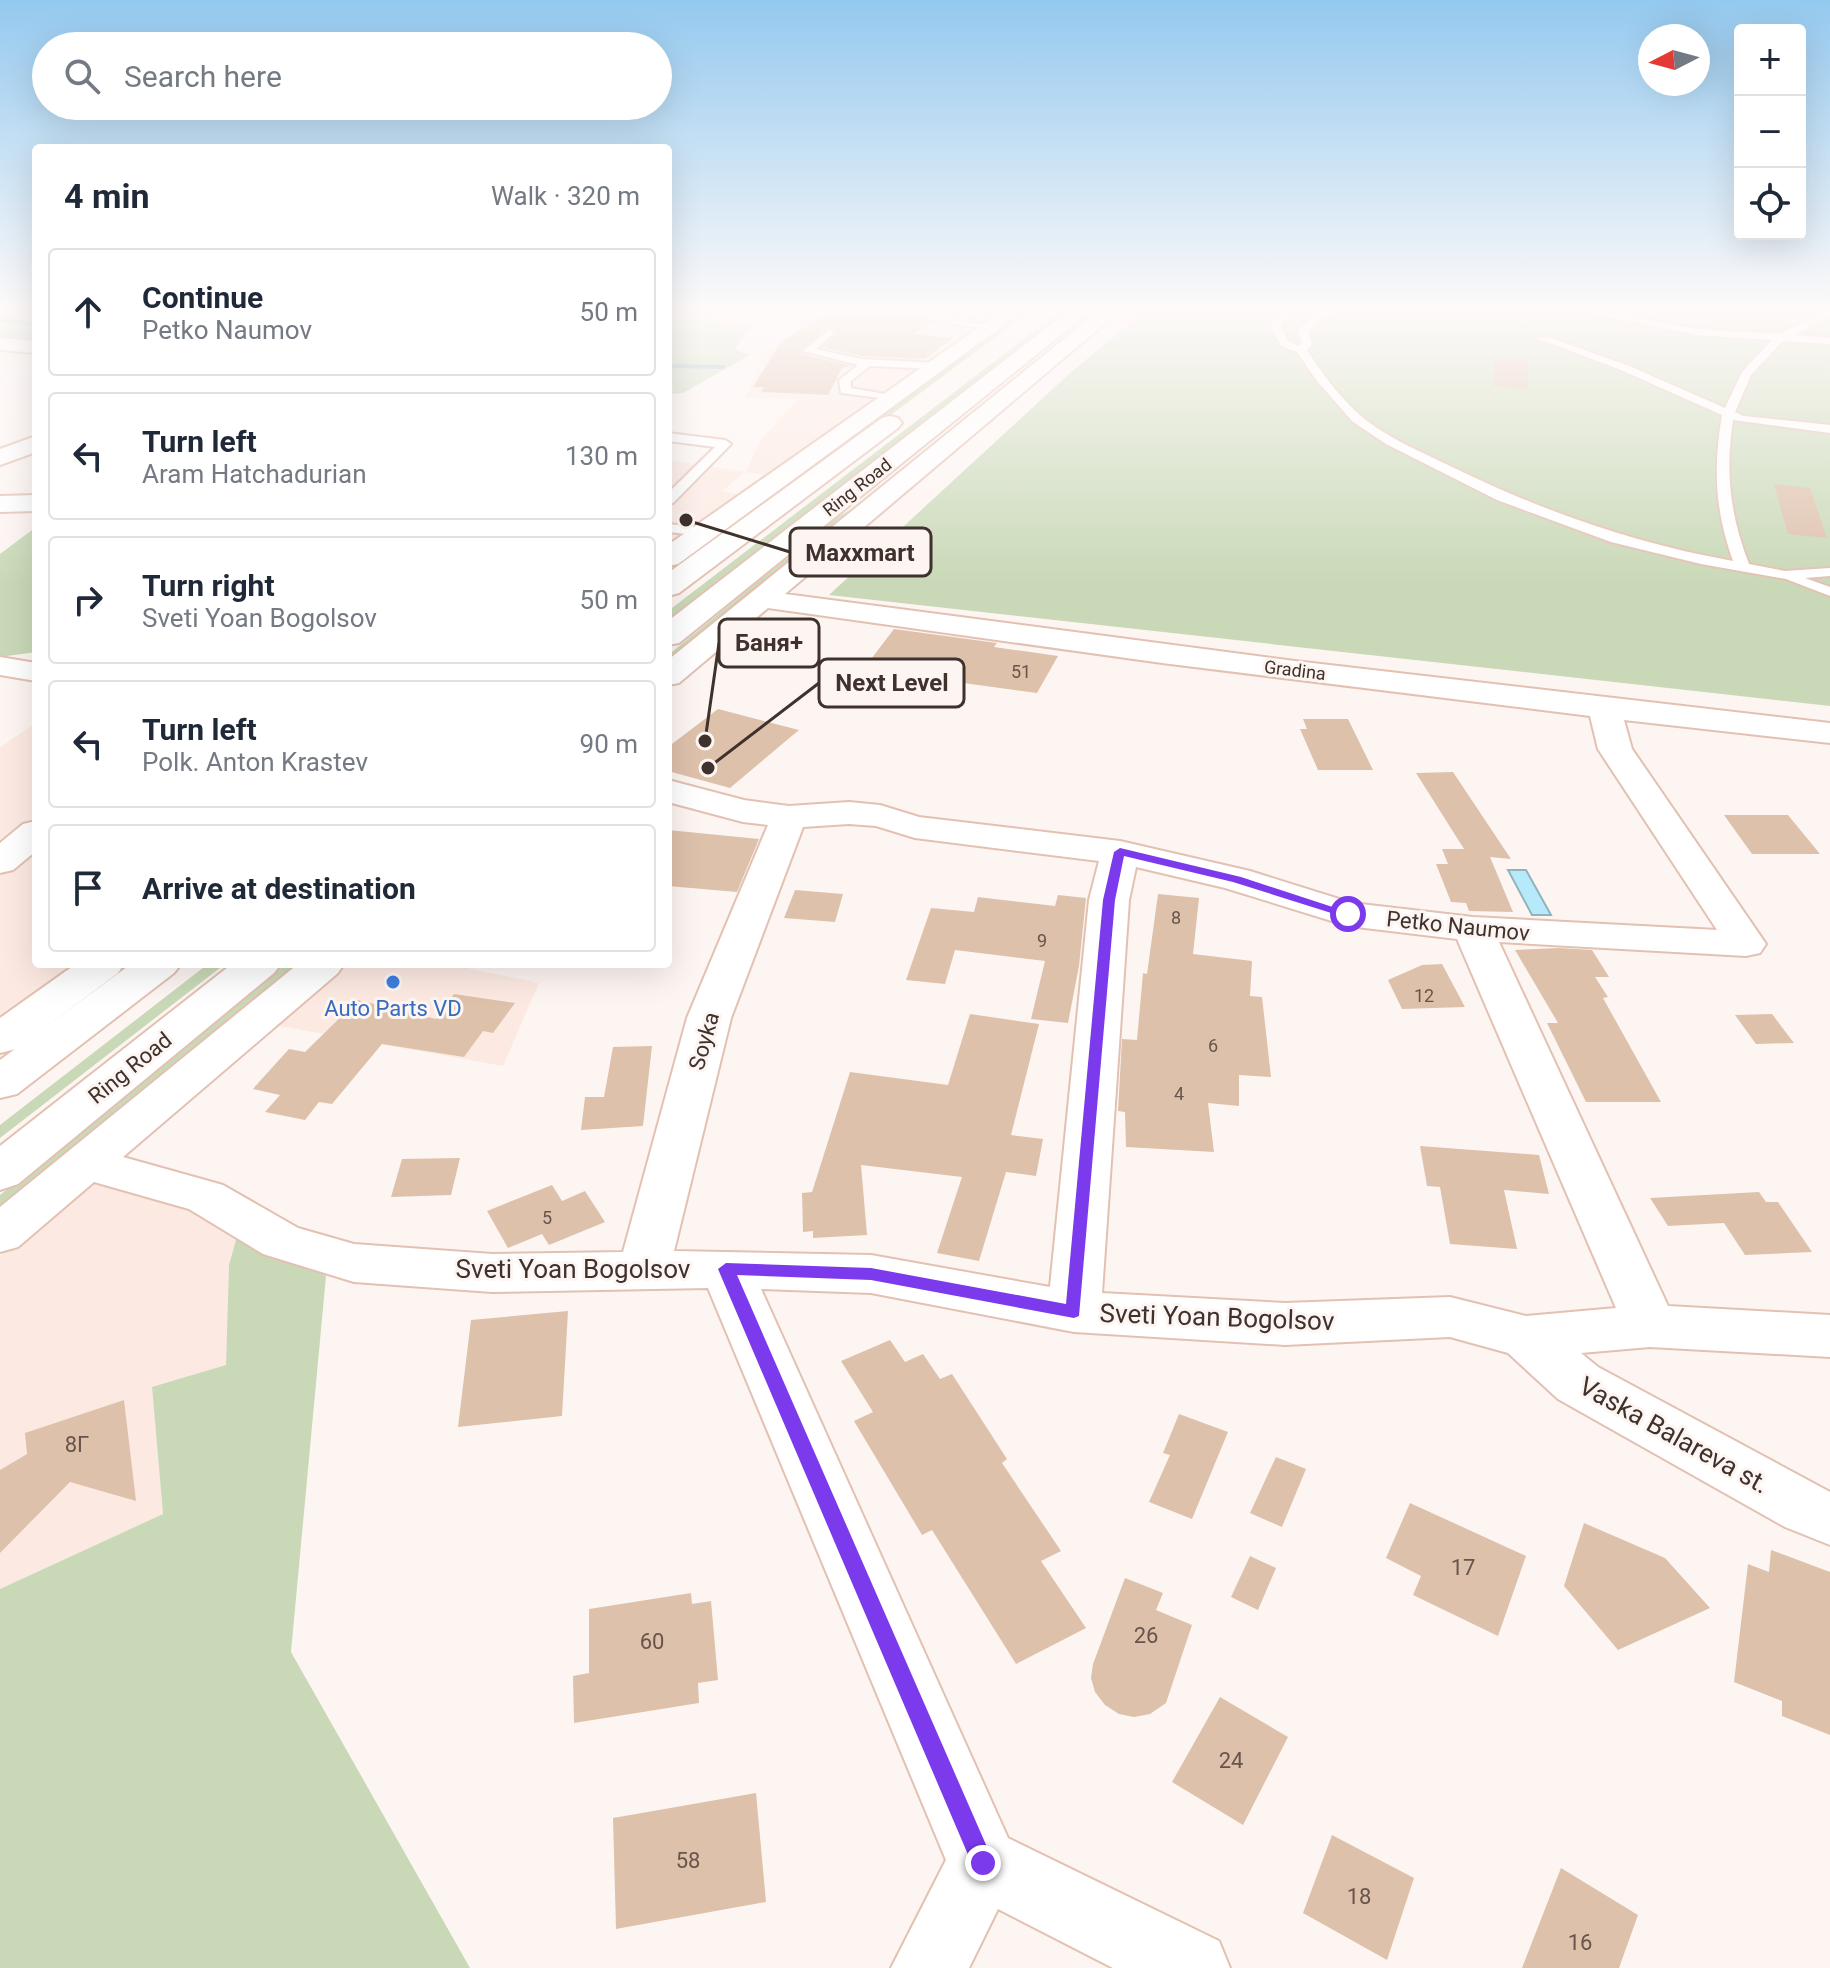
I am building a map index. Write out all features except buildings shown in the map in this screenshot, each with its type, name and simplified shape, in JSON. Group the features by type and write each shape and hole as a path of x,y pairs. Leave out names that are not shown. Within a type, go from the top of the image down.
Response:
{"highway":[{"name":"Ring Road","path":"672,584 920,401"},
{"name":"Ring Road","path":"672,633 966,401"},
{"path":"746,503 858,448"},
{"path":"672,559 682,540"},
{"path":"0,1083 154,968"},
{"name":"Ring Road","path":"0,1172 254,968"}],"street":[{"path":"682,540 746,503 888,401"},
{"path":"672,673 1002,401"},
{"path":"0,458 32,445"},
{"name":"Gradina","path":"762,599 1003,633 1830,733"},
{"path":"0,666 32,671"},
{"name":"Petko Naumov","path":"672,792 743,811 789,817 849,813 880,816 915,827 1120,852 1236,879 1348,914 1473,929 1746,944 1615,749 1604,708"},
{"name":"Soyka","path":"643,1272 709,1018 789,817"},
{"path":"10,863 32,837"},
{"path":"1074,1312 1109,900 1120,852"},
{"path":"1473,929 1650,1326"},
{"path":"0,1039 98,968"},
{"path":"0,1234 318,968"},
{"name":"Sveti Yoan Bogolsov","path":"85,1163 206,1197 281,1241 354,1263 492,1273 726,1269 871,1274 1074,1312 1285,1324 1450,1317 1526,1337 1650,1326 1830,1336"},
{"path":"726,1269 983,1863 1192,1968"},
{"name":"Vaska Balareva st.","path":"1526,1337 1578,1383 1806,1509 1830,1519"},
{"path":"929,1968 983,1863"}],"lane":[{"path":"1341,401 1356,418 1390,441 1502,497 1616,539 1785,575 1830,592"},
{"path":"1699,401 1741,419 1830,429"},
{"path":"1734,401 1728,414 1721,456 1727,526 1743,568"},
{"path":"672,437 725,444 672,496"},
{"path":"1785,575 1830,572"}],"shaded area":[{"path":"796,401 871,401 766,475 745,472 722,491 741,495 672,543 672,461 746,472 760,441"},
{"path":"32,726 32,968 72,968 0,1020 0,747"},
{"path":"339,968 466,968 539,983 503,1066 274,1025"},
{"path":"88,1183 199,1207 239,1229 229,1265 226,1365 152,1388 163,1514 0,1589 0,1256"}],"green space":[{"path":"902,401 910,401 892,414 845,442"},
{"path":"943,401 950,401 672,617 672,608"},
{"path":"1040,401 1830,401 1830,706 829,595"},
{"path":"861,503 866,505 672,663 672,652 835,519"},
{"path":"32,530 32,653 0,657 0,554"},
{"path":"203,968 220,968 0,1138 0,1125"},
{"path":"281,968 298,968 0,1212 0,1195"},
{"path":"239,1229 326,1276 291,1652 470,1968 0,1968 0,1589 163,1514 152,1387 226,1365 229,1265"}],"water":[{"path":"1508,870 1526,870 1551,915 1532,915"}],"place":[{"name":"Maxxmart","path":"686,520"},
{"name":"Баня+","path":"705,741"},
{"name":"Next Level","path":"708,768"},
{"name":"Auto Parts VD","path":"393,982"}],"route":[{"path":"983,1863 726,1269 871,1274 1074,1312 1109,900 1120,852 1236,879 1348,914"}]}
